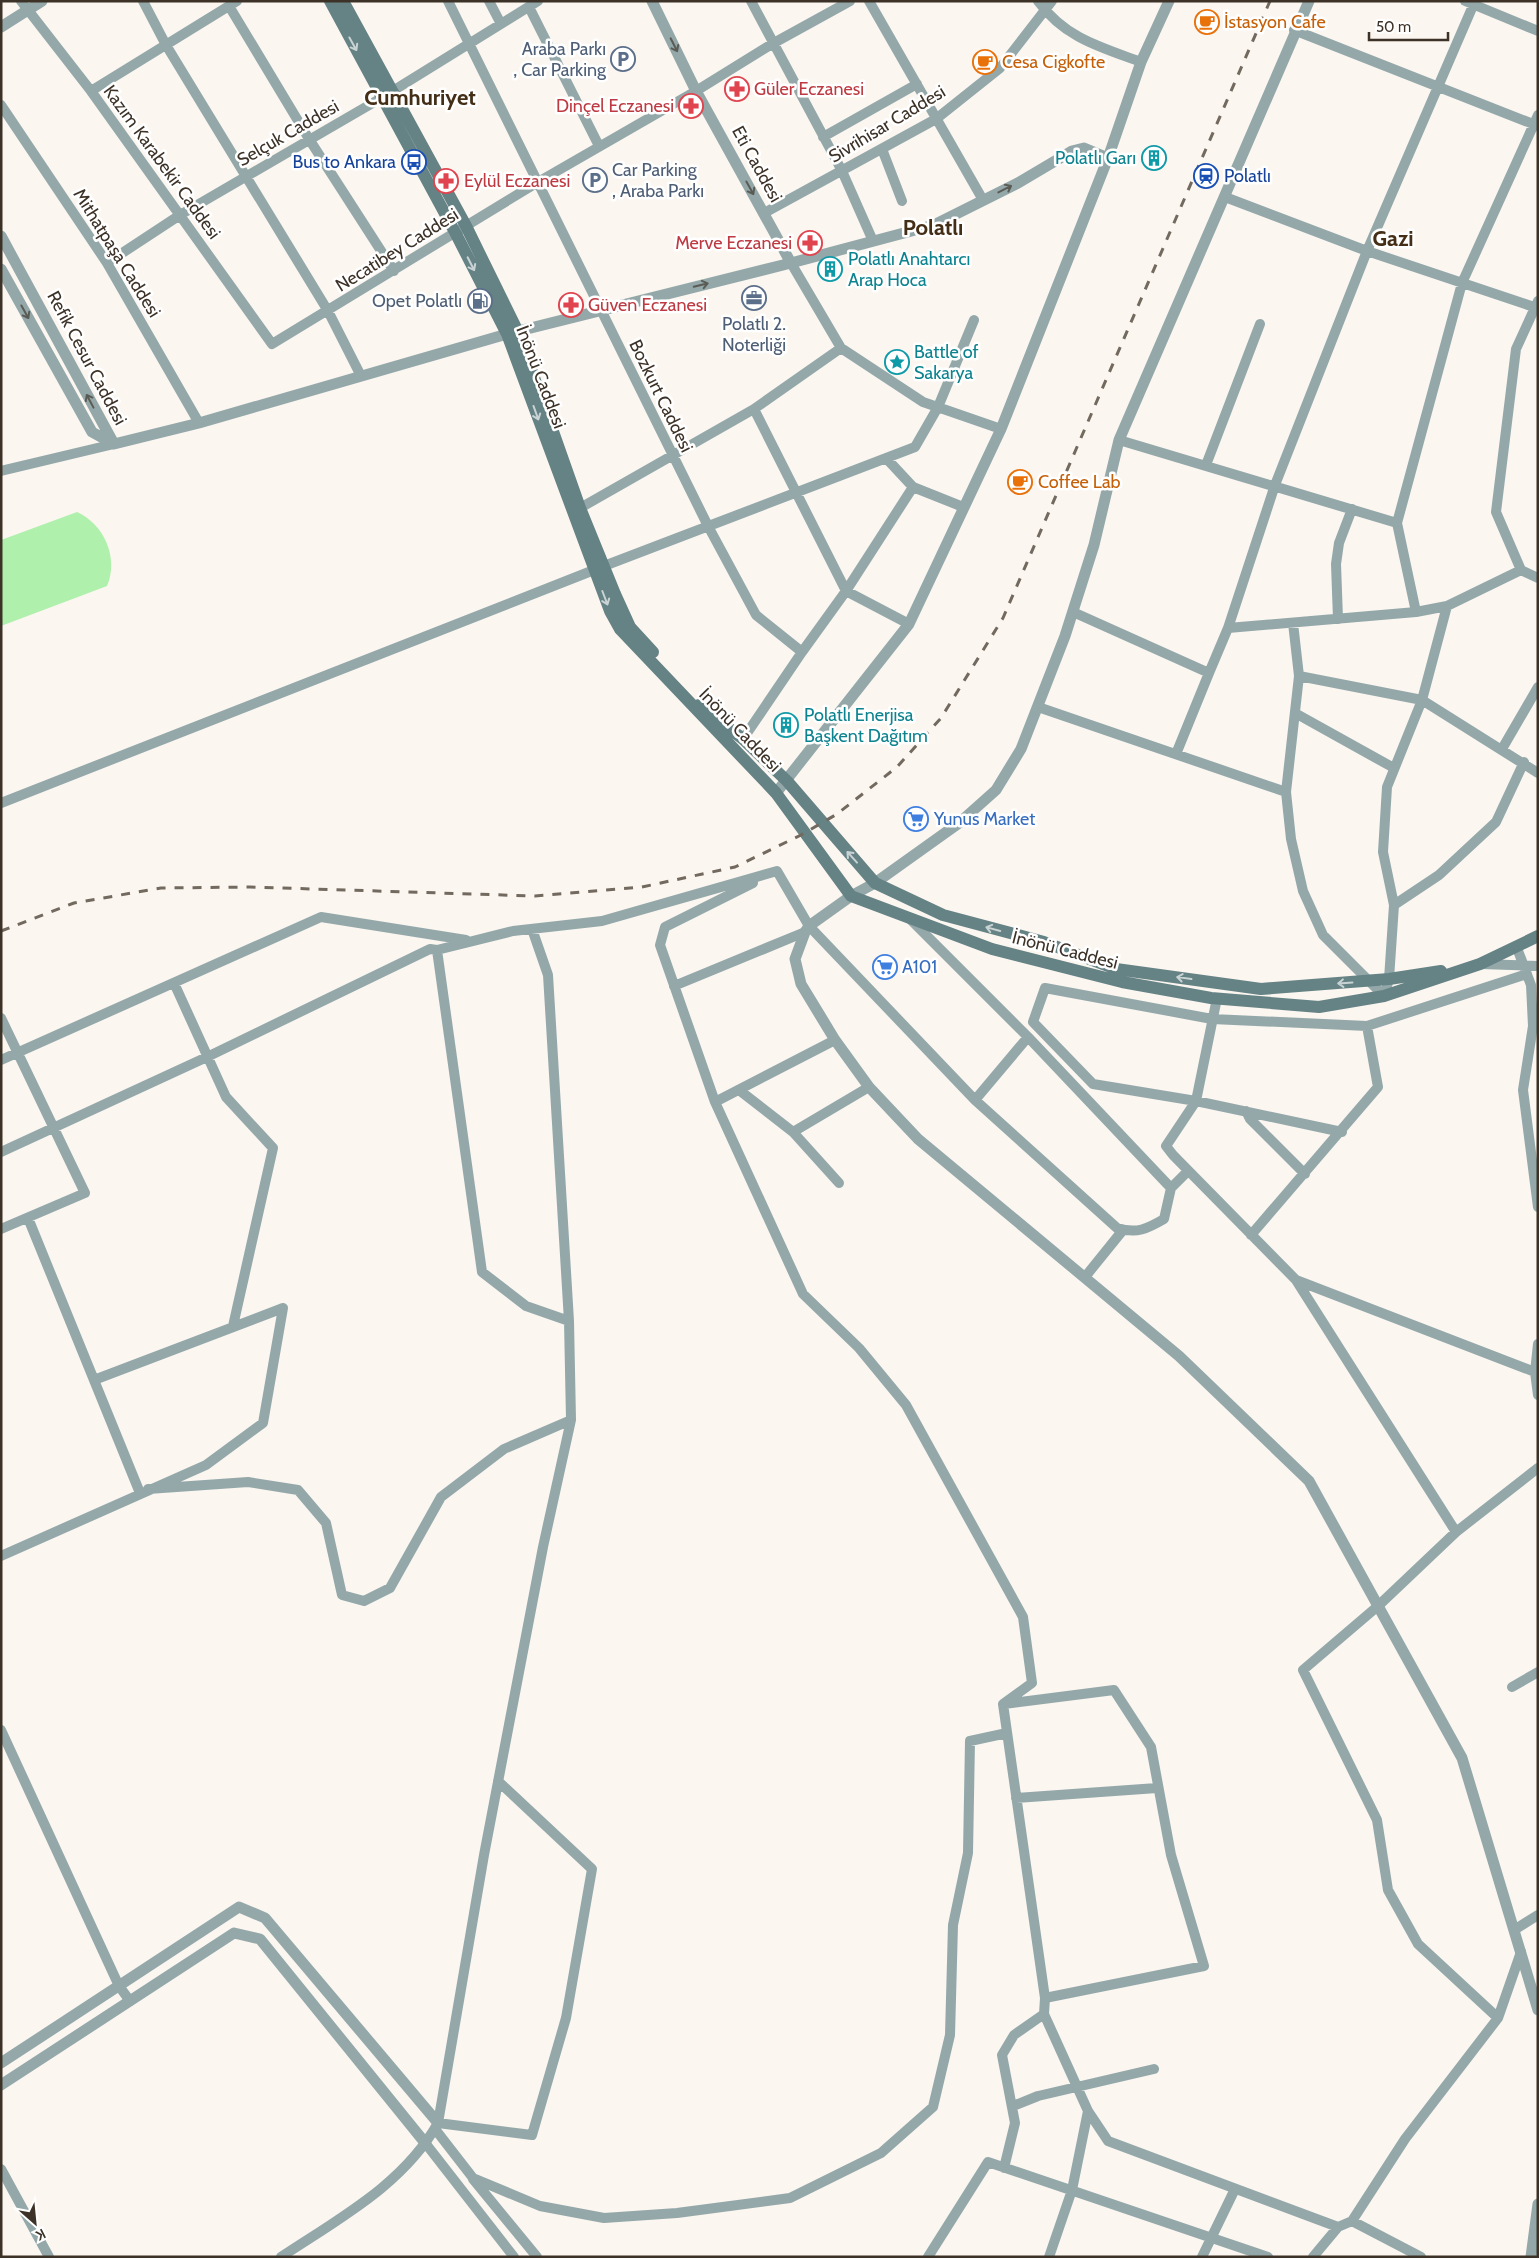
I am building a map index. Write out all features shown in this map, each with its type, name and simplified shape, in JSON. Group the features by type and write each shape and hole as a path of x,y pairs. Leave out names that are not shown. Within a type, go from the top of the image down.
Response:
{"main road":[{"name":"İnönü Caddesi","path":"330,1 388,94"},
{"name":"İnönü Caddesi","path":"343,1 388,94 461,230 512,333 580,508 610,611 620,630 776,793 850,896 992,949 1122,982 1217,998 1319,1007 1384,996 1480,964 1517,948 1538,936"},
{"name":"İnönü Caddesi","path":"512,333 599,568 630,627 698,704 744,739 787,781 876,883 943,915 1044,942 1116,968 1261,989 1389,979 1480,964"}],"street":[{"path":"1,27 24,6 42,1"},
{"path":"143,1 166,45 328,311 361,376"},
{"name":"Bozkurt Caddesi","path":"448,1 672,456 756,615 802,652"},
{"path":"489,1 501,24"},
{"name":"Selçuk Caddesi","path":"107,264 180,215 388,94 538,1"},
{"name":"Eti Caddesi","path":"652,1 696,91 791,263"},
{"path":"751,1 772,44 842,171 873,241"},
{"name":"Necatibey Caddesi","path":"272,344 538,182 696,91 772,44 850,1"},
{"path":"869,1 983,200"},
{"path":"1038,1 1045,11 1066,31 1092,45 1141,62"},
{"name":"Sivrihisar Caddesi","path":"764,213 936,118 1000,68 1052,1"},
{"path":"776,793 909,624 1001,429 1108,158 1141,62 1169,1"},
{"path":"674,986 807,929 850,896 876,883 959,823 996,790 1022,749 1073,612 1094,545 1119,440 1137,403 1191,270 1225,197 1294,30 1308,1"},
{"path":"1176,754 1228,628 1274,484 1367,251 1437,88 1471,2 1538,31"},
{"path":"91,91 233,4 309,139 394,271"},
{"name":"Kazım Karabekir Caddesi","path":"24,6 91,91 272,344"},
{"path":"528,7 600,146"},
{"path":"1294,30 1437,88 1536,122 1462,283 1397,523 1416,612"},
{"path":"823,137 917,84"},
{"name":"Mithatpaşa Caddesi","path":"1,105 107,264 199,423"},
{"path":"882,148 902,201"},
{"path":"1,471 199,423 512,333 934,225 1072,151 1084,148 1108,158"},
{"path":"1225,197 1367,251 1462,283 1536,304 1516,349 1496,512 1521,570 1538,578"},
{"name":"Refik Cesur Caddesi","path":"1,236 114,444"},
{"path":"791,263 841,348 922,402 1001,429"},
{"name":"Refik Cesur Caddesi","path":"1,269 92,432 114,444"},
{"path":"1,803 599,568 916,447 938,407 974,320"},
{"path":"1206,465 1260,324"},
{"path":"580,508 754,409 841,348"},
{"path":"754,409 846,592 909,624"},
{"path":"1119,440 1274,484 1397,523"},
{"path":"886,458 913,487 963,507"},
{"path":"744,739 802,652 846,592 913,487"},
{"path":"1338,619 1336,564 1339,543 1352,509"},
{"path":"1228,628 1416,612 1447,606 1521,570"},
{"path":"1293,623 1299,676 1286,792 1292,839 1303,891 1323,935 1384,996 1389,979 1394,904 1383,852 1387,787 1422,700 1447,606"},
{"path":"1073,612 1209,673"},
{"path":"1299,676 1422,700 1524,762 1538,773"},
{"path":"1502,749 1538,687"},
{"path":"1038,707 1286,792"},
{"path":"1295,713 1394,768"},
{"path":"1394,904 1439,874 1496,822 1524,762"},
{"path":"1,1152 207,1057 430,950 438,950 470,940 532,929 602,922 777,871"},
{"path":"777,871 807,929 975,1100 1117,1228 1130,1232 1145,1230 1164,1219 1171,1188 1188,1171"},
{"path":"777,871 665,927 660,945 715,1102 802,1294 859,1348 906,1405 1023,1617 1032,1683 1003,1704"},
{"path":"1,1060 321,917 470,940"},
{"path":"909,918 1028,1036 1171,1188"},
{"path":"281,2257 381,2190 426,2144 436,2126 498,1781 543,1547 571,1420 569,1321 548,975 532,929"},
{"path":"807,929 795,959 801,984 835,1040 869,1087 918,1140 1179,1356 1309,1481 1462,1758 1538,2010"},
{"path":"1517,948 1531,985 1533,1026 1523,1090 1538,1207"},
{"path":"438,950 482,1272 526,1306 569,1321"},
{"path":"1480,964 1525,970"},
{"path":"1342,1132 1196,1101 1093,1084 1033,1022 1045,988 1212,1019 1367,1026 1538,966"},
{"path":"174,982 226,1097 273,1148 233,1326"},
{"path":"1217,998 1196,1101 1166,1146 1188,1171 1296,1280 1456,1532"},
{"path":"1,1018 84,1193 1,1229"},
{"path":"1251,1235 1342,1132 1378,1087 1367,1026"},
{"path":"975,1100 1028,1036"},
{"path":"715,1102 835,1040"},
{"path":"793,1132 869,1087"},
{"path":"738,1090 793,1132 839,1183"},
{"path":"1246,1111 1250,1119 1305,1174"},
{"path":"28,1218 94,1380 144,1491"},
{"path":"1084,1278 1123,1230"},
{"path":"1296,1280 1535,1372"},
{"path":"1,1556 206,1464 263,1423 283,1308 94,1380"},
{"path":"1538,1344 1535,1372 1538,1395"},
{"path":"144,1491 248,1482 298,1490 326,1522 342,1594 364,1601 390,1588 441,1497 504,1449 571,1420"},
{"path":"1498,2018 1418,1944 1388,1890 1376,1820 1303,1670 1378,1606 1456,1532 1538,1468"},
{"path":"1512,1687 1538,1672"},
{"path":"1003,1704 1114,1690 1151,1748 1171,1855 1204,1966 1045,1998"},
{"path":"1003,1704 1045,1998 1044,2014 1088,2110 1108,2141 1338,2227"},
{"path":"1,1730 119,1986 130,2001"},
{"path":"473,2178 540,2206 604,2218 677,2213 790,2198 881,2153 933,2106 950,2035 953,1925 968,1853 970,1741 1007,1733"},
{"path":"436,2126 532,2135 566,2018 592,1869 498,1781"},
{"path":"1016,1798 1157,1788"},
{"path":"1,2063 239,1908 264,1918 436,2126 473,2178 537,2257"},
{"path":"1514,1930 1538,1916"},
{"path":"1,2085 234,1933 260,1939 426,2144 514,2257"},
{"path":"1313,2257 1338,2227 1352,2221 1405,2140 1498,2018 1521,1952"},
{"path":"1004,2168 1015,2123 1014,2106 1002,2055 1014,2035 1044,2014"},
{"path":"1014,2106 1038,2096 1154,2069"},
{"path":"1049,2257 1072,2190 1088,2110"},
{"path":"932,2256 988,2162 1268,2257"},
{"path":"1,2169 49,2257"},
{"path":"1202,2257 1213,2238 1235,2189"},
{"path":"1532,2257 1538,2204"},
{"path":"1352,2221 1421,2257"}],"green space":[{"path":"77,512 87,517 95,525 107,543 111,564 107,586 1,626 1,540"}],"railway":[{"path":"1,931 74,903 161,888 250,887 535,896 642,887 735,867 801,835 837,814 897,767 941,718 1003,618 1270,1"}],"place":[{"name":"İstasyon Cafe","path":"1207,22"},
{"name":"Araba Parkı , Car Parking","path":"623,59"},
{"name":"Cesa Cigkofte","path":"985,62"},
{"name":"Güler Eczanesi","path":"737,89"},
{"name":"Dinçel Eczanesi","path":"691,106"},
{"name":"Polatlı Garı","path":"1154,158"},
{"name":"Bus to Ankara","path":"414,162"},
{"name":"Polatlı","path":"1206,176"},
{"name":"Car Parking , Araba Parkı","path":"595,180"},
{"name":"Eylül Eczanesi","path":"446,181"},
{"name":"Merve Eczanesi","path":"810,243"},
{"name":"Polatlı Anahtarcı Arap Hoca","path":"830,269"},
{"name":"Polatlı 2. Noterliği","path":"754,298"},
{"name":"Opet Polatlı","path":"480,301"},
{"name":"Güven Eczanesi","path":"571,305"},
{"name":"Battle of Sakarya","path":"897,362"},
{"name":"Coffee Lab","path":"1020,482"},
{"name":"Polatlı Enerjisa Başkent Dağıtım","path":"786,725"},
{"name":"Yunus Market","path":"916,819"},
{"name":"A101","path":"885,967"}],"district":[{"name":"Cumhuriyet","path":"420,97"},
{"name":"Polatlı","path":"933,227"},
{"name":"Gazi","path":"1393,238"}]}
